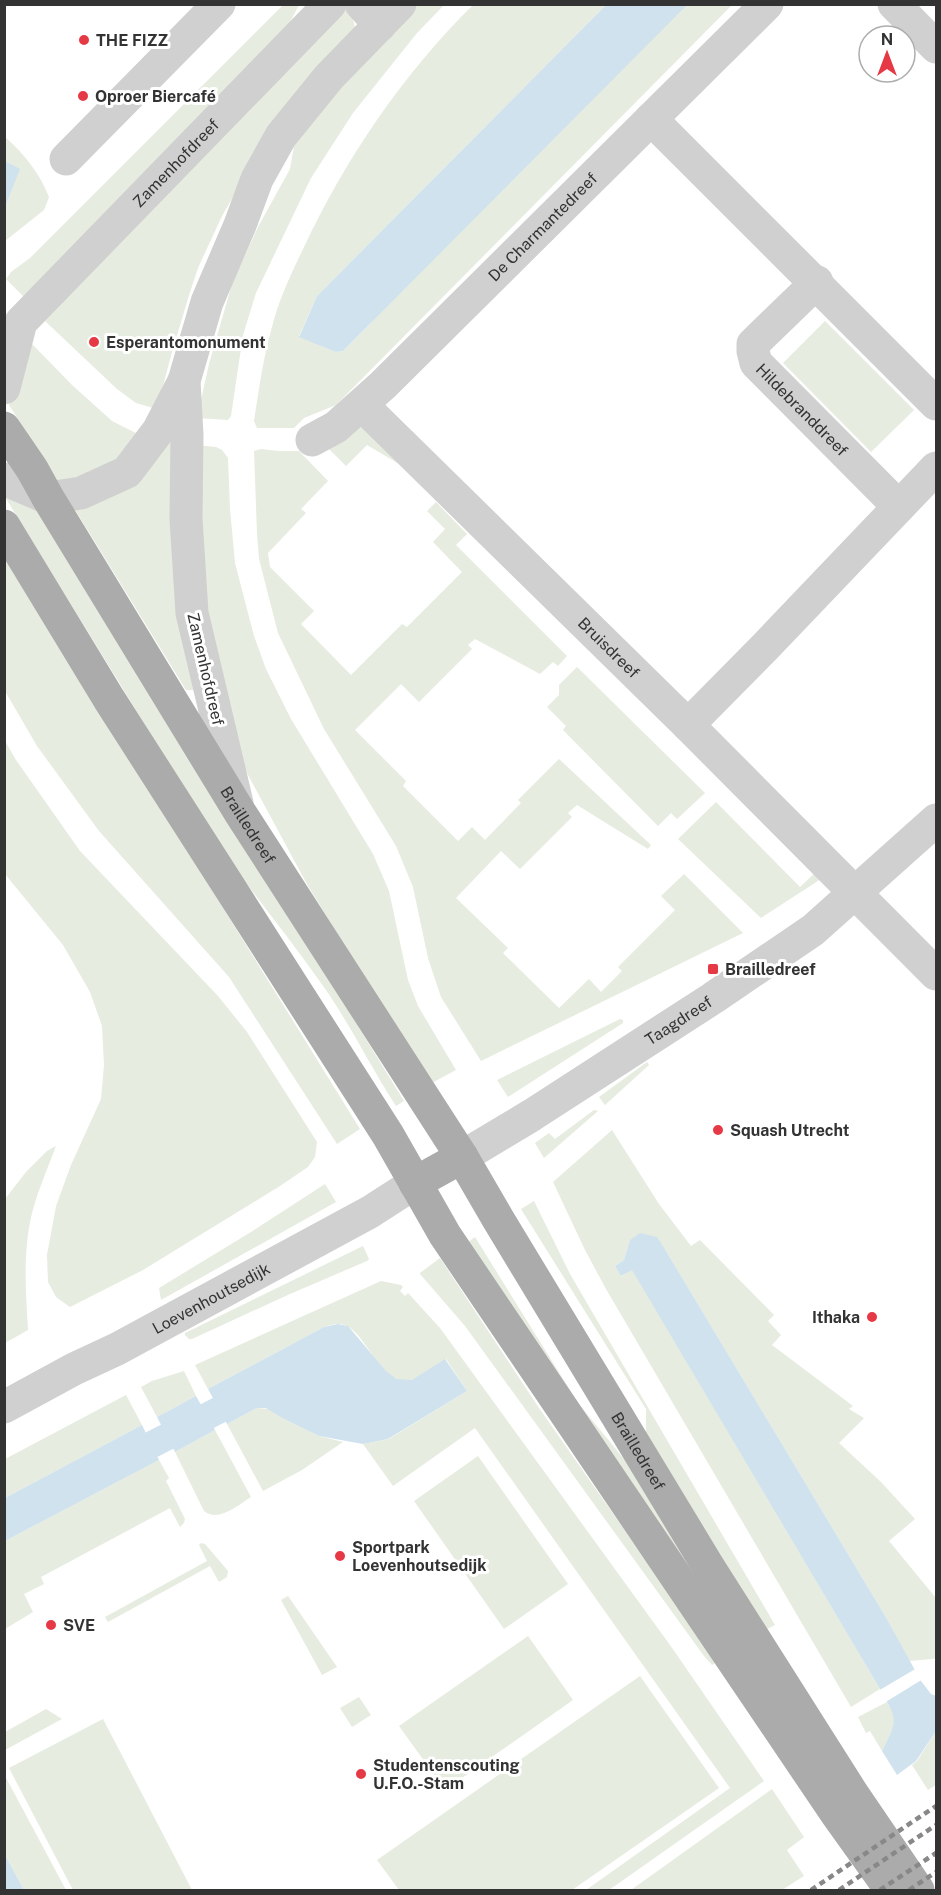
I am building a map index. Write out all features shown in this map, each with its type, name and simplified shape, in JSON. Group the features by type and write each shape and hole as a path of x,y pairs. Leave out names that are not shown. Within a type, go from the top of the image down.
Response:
{"main road":[{"name":"Brailledreef","path":"4,428 32,469 238,811 462,1157 708,1566 852,1793 918,1890"},
{"path":"4,526 109,699 385,1130 445,1235 832,1807 891,1890"},
{"path":"415,1183 462,1157"}],"street":[{"path":"66,159 219,4"},
{"name":"Zamenhofdreef","path":"4,388 13,324 330,4"},
{"name":"De Charmantedreef","path":"312,440 336,427 362,405 767,4"},
{"path":"894,4 936,47"},
{"name":"Zamenhofdreef","path":"48,498 81,493 127,472 158,431 184,381 207,302 262,170 281,136 380,11"},
{"path":"651,119 817,282 936,404"},
{"name":"Hildebranddreef","path":"817,282 753,344 756,363 898,506"},
{"name":"Zamenhofdreef","path":"184,381 188,435 186,519 192,613 238,811"},
{"name":"Bruisdreef","path":"362,405 688,725 936,974"},
{"path":"688,725 936,468"},
{"path":"4,479 48,498"},
{"name":"Taagdreef","path":"462,1157 532,1115 713,998 813,930 936,820"},
{"name":"Loevenhoutsedijk","path":"4,1407 74,1369 117,1349 370,1212 415,1183"}],"shaded area":[{"path":"283,5 299,5 287,28 24,297 6,279 11,272 30,258"},
{"path":"340,5 351,16 355,32 246,174 222,216 198,268 157,409 136,403 117,389 45,321 68,293"},
{"path":"416,5 444,5 417,33 353,113 311,178 256,293 243,335 231,416 228,420 197,418 209,364 232,284 258,227 290,169 294,146 306,121"},
{"path":"473,5 606,5 317,296 299,336 336,352 343,351 369,325 641,5 732,5 336,405 304,418 294,428 257,428 254,421 266,350 275,317 290,276 320,214 378,118 423,59"},
{"path":"4,136 30,164 41,179 49,197 44,210 5,241 5,207 19,169 5,161"},
{"path":"825,321 914,410 871,452 783,363"},
{"path":"32,344 72,385 112,421 140,435 135,446 96,475 57,481 9,405"},
{"path":"357,420 423,478 367,445 346,466 326,446"},
{"path":"163,440 178,442 195,690 186,690 74,508"},
{"path":"196,445 216,447 222,450 228,458 235,563 254,636 266,669 291,719 373,854 389,891 408,980 418,1006 456,1070 430,1084 308,886 247,773 226,718 210,656"},
{"path":"261,449 299,451 328,481 301,509 306,513 268,553 270,567 314,611 301,624 351,675 402,624 407,627 462,572 433,542 445,529 427,511 436,502 467,534 456,545 567,656 558,666 553,662 540,674 475,639 468,645 472,649 419,702 401,684 355,730 406,781 403,786 458,841 472,827 485,840 521,803 518,800 559,759 651,845 648,849 577,805 568,813 572,817 520,869 501,851 456,898 508,948 503,953 559,1008 589,979 601,992 622,971 618,967 675,910 661,896 684,874 743,933 481,1061 441,997 428,958 413,887 396,846 324,729 278,633 259,559 254,451"},
{"path":"5,497 37,504 404,1101 396,1106 331,998 219,845"},
{"path":"4,554 360,1129 337,1144 229,977 99,831 37,746 5,691"},
{"path":"577,667 705,793 677,819 671,813 658,826 563,730 566,726 547,707 559,695 559,685"},
{"path":"4,739 16,760 80,851 218,996 247,1032 317,1142 315,1157 308,1167 280,1186 143,1270 70,1307 56,1297 48,1282 47,1255 56,1206 71,1165 101,1099 104,1065 102,1026 90,992 63,945 5,874"},
{"path":"716,802 800,887 815,873 821,879 761,918 678,839"},
{"path":"620,1019 623,1023 508,1097 497,1080"},
{"path":"647,1062 649,1065 605,1105 599,1097"},
{"path":"594,1110 598,1111 544,1158 535,1143 549,1133 555,1139"},
{"path":"612,1130 659,1204 691,1246 700,1240 774,1315 768,1321 781,1335 772,1345 853,1406 849,1409 864,1418 839,1443 881,1482 915,1519 889,1541 936,1598 936,1658 909,1661 884,1614 666,1251 630,1240 624,1260 615,1266 622,1276 632,1269 880,1689 851,1707 606,1289 553,1182"},
{"path":"56,1146 30,1222 26,1249 28,1330 5,1343 5,1199 26,1172 47,1151"},
{"path":"325,1184 336,1202 161,1300 159,1288"},
{"path":"534,1201 570,1274 775,1625 765,1630 646,1433 646,1409 521,1209"},
{"path":"475,1237 578,1403 633,1470 794,1721 467,1243"},
{"path":"363,1246 369,1259 367,1261 192,1339 185,1335 185,1333"},
{"path":"440,1258 539,1408 717,1662 712,1665 704,1656 465,1326 420,1274"},
{"path":"381,1281 401,1285 403,1287 400,1291 405,1296 408,1293 440,1328 670,1645 764,1781 609,1890 586,1890 730,1788 475,1428 393,1486 363,1444 389,1439 467,1391 446,1359 413,1380 399,1380 390,1376 355,1332 347,1326 338,1324 324,1327 208,1389 195,1365"},
{"path":"184,1371 196,1396 157,1417 141,1387"},
{"path":"126,1395 142,1425 5,1498 5,1459"},
{"path":"257,1408 270,1409 284,1419 319,1436 343,1442 302,1470 263,1491 227,1424"},
{"path":"215,1430 251,1497 228,1512 215,1515 204,1511 175,1452"},
{"path":"478,1456 568,1584 504,1629 414,1501"},
{"path":"159,1460 169,1478 166,1481 185,1519 184,1523 180,1527 170,1508 41,1577 44,1584 24,1594 33,1612 5,1629 5,1541"},
{"path":"205,1544 228,1571 227,1577 219,1582 210,1566 108,1622 105,1617 207,1561 199,1545"},
{"path":"288,1596 337,1667 322,1675 281,1600"},
{"path":"528,1636 573,1700 445,1790 399,1726"},
{"path":"640,1676 719,1788 572,1890 399,1890 377,1860"},
{"path":"359,1697 371,1715 352,1727 340,1708"},
{"path":"887,1702 895,1717 893,1728 882,1751 870,1731 866,1733 858,1717"},
{"path":"46,1709 62,1719 5,1750 5,1732"},
{"path":"103,1719 192,1890 73,1890 9,1768"},
{"path":"936,1731 936,1785 928,1790 912,1765"},
{"path":"4,1774 66,1890 24,1890 5,1855"},
{"path":"772,1789 804,1837 787,1850 804,1876 782,1890 631,1890"}],"water":[{"path":"606,5 687,5 343,351 336,352 299,337 317,296"},
{"path":"5,161 20,169 5,207"},
{"path":"640,1233 657,1237 666,1251 884,1614 921,1681 931,1694 936,1696 936,1731 916,1761 897,1775 882,1751 894,1720 880,1689 632,1270 621,1276 615,1266 624,1260 630,1240"},
{"path":"338,1324 348,1326 386,1371 396,1379 412,1380 445,1359 467,1391 388,1439 363,1444 319,1436 266,1408 257,1408 227,1424 208,1389 324,1327"},
{"path":"196,1396 215,1430 175,1452 157,1417"},
{"path":"142,1425 159,1460 5,1541 5,1498"},
{"path":"5,1855 24,1890 5,1890"}],"pier":[{"path":"917,1668 923,1679 884,1703 878,1691"}],"waterway":[{"path":"118,1462 252,1393"}],"railway":[{"path":"811,1890 936,1806"},
{"path":"839,1890 936,1825"},
{"path":"880,1890 936,1853"},
{"path":"909,1890 936,1872"}],"place":[{"name":"THE FIZZ","path":"84,40"},
{"name":"Oproer Biercafé","path":"83,96"},
{"name":"Esperantomonument","path":"94,342"},
{"name":"Brailledreef","path":"713,969"},
{"name":"Squash Utrecht","path":"718,1130"},
{"name":"Ithaka","path":"872,1317"},
{"name":"Sportpark Loevenhoutsedijk","path":"340,1556"},
{"name":"SVE","path":"51,1625"},
{"name":"Studentenscouting U.F.O.-Stam","path":"361,1774"}]}
